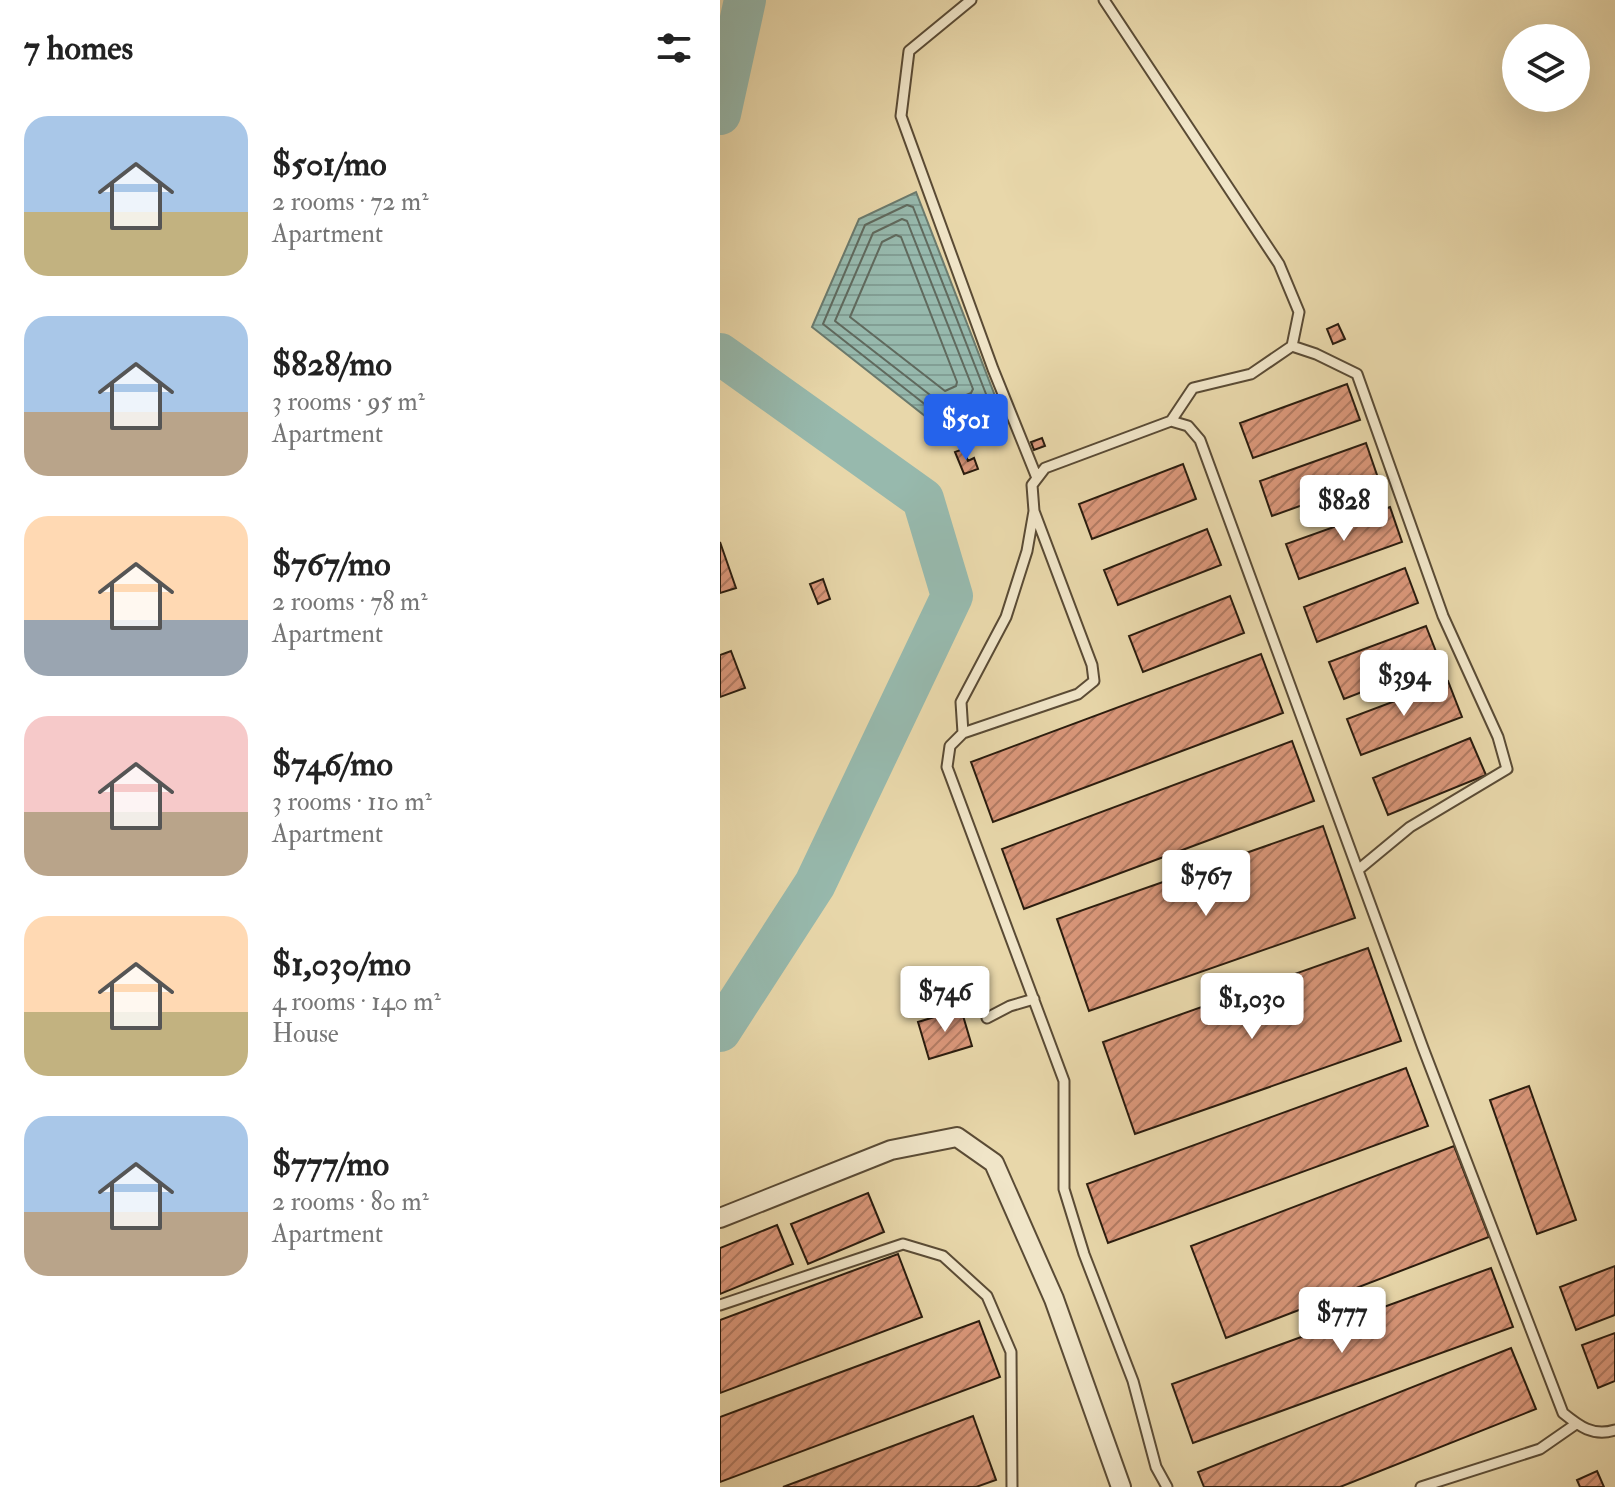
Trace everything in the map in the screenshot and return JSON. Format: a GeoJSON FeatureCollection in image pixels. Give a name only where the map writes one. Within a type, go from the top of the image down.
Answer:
{"type":"FeatureCollection","features":[{"type":"Feature","properties":{"kind":"street"},"geometry":{"type":"LineString","coordinates":[[720,1218],[891,1150],[957,1137],[994,1163],[1054,1299],[1121,1487]]}},
{"type":"Feature","properties":{"kind":"lane"},"geometry":{"type":"LineString","coordinates":[[971,0],[909,51],[901,116],[993,369],[1037,478]]}},
{"type":"Feature","properties":{"kind":"lane"},"geometry":{"type":"LineString","coordinates":[[963,733],[961,702],[1006,617],[1027,551],[1034,511],[1032,485],[1037,478],[1045,468],[1171,421],[1193,388],[1251,374],[1292,346],[1299,312],[1279,264],[1104,0]]}},
{"type":"Feature","properties":{"kind":"lane"},"geometry":{"type":"LineString","coordinates":[[1292,346],[1357,374],[1443,616],[1498,737],[1507,769],[1410,827],[1358,870]]}},
{"type":"Feature","properties":{"kind":"lane"},"geometry":{"type":"LineString","coordinates":[[1171,421],[1188,426],[1200,440],[1563,1413],[1583,1429],[1603,1433],[1615,1430]]}},
{"type":"Feature","properties":{"kind":"lane"},"geometry":{"type":"LineString","coordinates":[[1034,511],[1092,665],[1094,681],[1078,694],[963,733],[950,746],[947,767],[1064,1081],[1064,1189],[1084,1254],[1133,1381],[1156,1467],[1167,1487]]}},
{"type":"Feature","properties":{"kind":"lane"},"geometry":{"type":"LineString","coordinates":[[987,1018],[1010,1006],[1034,999]]}},
{"type":"Feature","properties":{"kind":"lane"},"geometry":{"type":"LineString","coordinates":[[720,1305],[903,1244],[943,1256],[987,1296],[1011,1352],[1012,1487]]}},
{"type":"Feature","properties":{"kind":"lane"},"geometry":{"type":"LineString","coordinates":[[1421,1487],[1540,1449],[1576,1424]]}},
{"type":"Feature","properties":{"kind":"water"},"geometry":{"type":"Polygon","coordinates":[[[916,192],[997,401],[939,427],[812,327],[859,219],[916,192]]]}},
{"type":"Feature","properties":{"kind":"building"},"geometry":{"type":"Polygon","coordinates":[[[1338,324],[1345,339],[1333,344],[1327,329],[1338,324]]]}},
{"type":"Feature","properties":{"kind":"building"},"geometry":{"type":"Polygon","coordinates":[[[1347,384],[1360,420],[1253,458],[1240,423],[1347,384]]]}},
{"type":"Feature","properties":{"kind":"building"},"geometry":{"type":"Polygon","coordinates":[[[1042,438],[1045,446],[1034,450],[1031,442],[1042,438]]]}},
{"type":"Feature","properties":{"kind":"building"},"geometry":{"type":"Polygon","coordinates":[[[1366,443],[1378,478],[1272,516],[1260,481],[1366,443]]]}},
{"type":"Feature","properties":{"kind":"building"},"geometry":{"type":"Polygon","coordinates":[[[963,449],[968,461],[974,458],[978,469],[964,474],[955,452],[963,449]]]}},
{"type":"Feature","properties":{"kind":"building"},"geometry":{"type":"Polygon","coordinates":[[[1183,464],[1196,499],[1092,539],[1079,504],[1183,464]]]}},
{"type":"Feature","properties":{"kind":"building"},"geometry":{"type":"Polygon","coordinates":[[[1390,507],[1402,542],[1299,579],[1286,544],[1390,507]]]}},
{"type":"Feature","properties":{"kind":"building"},"geometry":{"type":"Polygon","coordinates":[[[1207,529],[1221,565],[1118,605],[1104,570],[1207,529]]]}},
{"type":"Feature","properties":{"kind":"building"},"geometry":{"type":"Polygon","coordinates":[[[720,542],[736,588],[720,593],[720,542]]]}},
{"type":"Feature","properties":{"kind":"building"},"geometry":{"type":"Polygon","coordinates":[[[1405,568],[1418,603],[1317,642],[1304,607],[1405,568]]]}},
{"type":"Feature","properties":{"kind":"building"},"geometry":{"type":"Polygon","coordinates":[[[823,579],[830,599],[818,604],[810,584],[823,579]]]}},
{"type":"Feature","properties":{"kind":"building"},"geometry":{"type":"Polygon","coordinates":[[[1230,596],[1244,633],[1143,672],[1129,636],[1230,596]]]}},
{"type":"Feature","properties":{"kind":"building"},"geometry":{"type":"Polygon","coordinates":[[[1426,626],[1440,662],[1344,699],[1329,662],[1426,626]]]}},
{"type":"Feature","properties":{"kind":"building"},"geometry":{"type":"Polygon","coordinates":[[[731,651],[745,688],[720,697],[720,655],[731,651]]]}},
{"type":"Feature","properties":{"kind":"building"},"geometry":{"type":"Polygon","coordinates":[[[1261,654],[1283,713],[993,822],[971,762],[1261,654]]]}},
{"type":"Feature","properties":{"kind":"building"},"geometry":{"type":"Polygon","coordinates":[[[1448,681],[1462,717],[1361,755],[1347,719],[1448,681]]]}},
{"type":"Feature","properties":{"kind":"building"},"geometry":{"type":"Polygon","coordinates":[[[1470,738],[1486,775],[1388,815],[1373,778],[1470,738]]]}},
{"type":"Feature","properties":{"kind":"building"},"geometry":{"type":"Polygon","coordinates":[[[1292,741],[1314,801],[1024,909],[1002,849],[1292,741]]]}},
{"type":"Feature","properties":{"kind":"building"},"geometry":{"type":"Polygon","coordinates":[[[1323,826],[1355,918],[1089,1011],[1057,919],[1323,826]]]}},
{"type":"Feature","properties":{"kind":"building"},"geometry":{"type":"Polygon","coordinates":[[[1368,948],[1401,1041],[1135,1134],[1103,1042],[1368,948]]]}},
{"type":"Feature","properties":{"kind":"building"},"geometry":{"type":"Polygon","coordinates":[[[961,1009],[972,1046],[929,1059],[918,1022],[961,1009]]]}},
{"type":"Feature","properties":{"kind":"building"},"geometry":{"type":"Polygon","coordinates":[[[1406,1068],[1428,1126],[1108,1243],[1087,1184],[1406,1068]]]}},
{"type":"Feature","properties":{"kind":"building"},"geometry":{"type":"Polygon","coordinates":[[[1529,1086],[1576,1220],[1537,1234],[1490,1100],[1529,1086]]]}},
{"type":"Feature","properties":{"kind":"building"},"geometry":{"type":"Polygon","coordinates":[[[1454,1146],[1489,1237],[1226,1338],[1191,1246],[1454,1146]]]}},
{"type":"Feature","properties":{"kind":"building"},"geometry":{"type":"Polygon","coordinates":[[[868,1193],[884,1232],[808,1264],[791,1224],[868,1193]]]}},
{"type":"Feature","properties":{"kind":"building"},"geometry":{"type":"Polygon","coordinates":[[[777,1225],[793,1264],[720,1294],[720,1248],[777,1225]]]}},
{"type":"Feature","properties":{"kind":"building"},"geometry":{"type":"Polygon","coordinates":[[[898,1254],[922,1317],[720,1393],[720,1320],[898,1254]]]}},
{"type":"Feature","properties":{"kind":"building"},"geometry":{"type":"Polygon","coordinates":[[[1615,1266],[1615,1315],[1576,1330],[1560,1287],[1615,1266]]]}},
{"type":"Feature","properties":{"kind":"building"},"geometry":{"type":"Polygon","coordinates":[[[1491,1268],[1513,1327],[1193,1443],[1172,1384],[1491,1268]]]}},
{"type":"Feature","properties":{"kind":"building"},"geometry":{"type":"Polygon","coordinates":[[[979,1321],[1000,1377],[720,1482],[720,1417],[979,1321]]]}},
{"type":"Feature","properties":{"kind":"building"},"geometry":{"type":"Polygon","coordinates":[[[1615,1333],[1615,1381],[1598,1388],[1582,1345],[1615,1333]]]}},
{"type":"Feature","properties":{"kind":"building"},"geometry":{"type":"Polygon","coordinates":[[[1511,1348],[1536,1409],[1340,1487],[1204,1487],[1198,1472],[1511,1348]]]}},
{"type":"Feature","properties":{"kind":"building"},"geometry":{"type":"Polygon","coordinates":[[[973,1416],[996,1480],[976,1487],[783,1487],[973,1416]]]}},
{"type":"Feature","properties":{"kind":"building"},"geometry":{"type":"Polygon","coordinates":[[[1597,1471],[1604,1487],[1580,1487],[1577,1480],[1597,1471]]]}},
{"type":"Feature","properties":{"kind":"waterway"},"geometry":{"type":"LineString","coordinates":[[720,114],[745,0]]}},
{"type":"Feature","properties":{"kind":"waterway"},"geometry":{"type":"LineString","coordinates":[[720,354],[923,499],[952,596],[815,884],[720,1031]]}}]}
